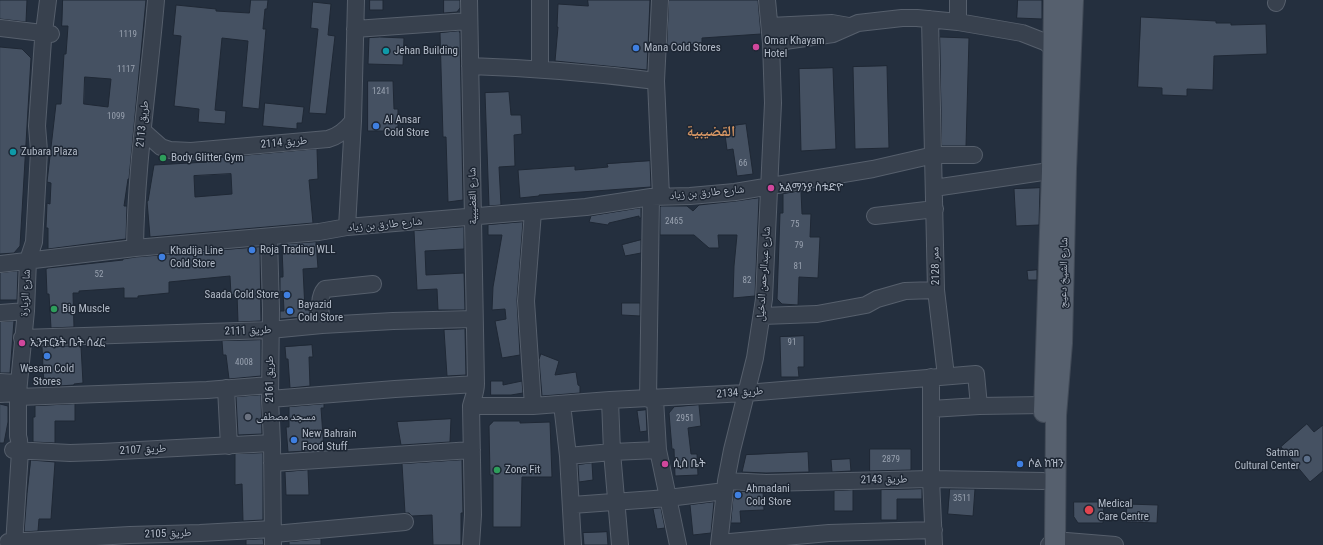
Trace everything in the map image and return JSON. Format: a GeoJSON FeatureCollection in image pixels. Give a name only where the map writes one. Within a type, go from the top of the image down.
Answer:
{"type":"FeatureCollection","features":[{"type":"Feature","properties":{"kind":"main road","name":"شارع الشيخ دعيج"},"geometry":{"type":"LineString","coordinates":[[1050,544],[1042,481],[1044,405],[1059,170],[1073,0]]}},
{"type":"Feature","properties":{"kind":"main road","name":"شارع الشيخ دعيج"},"geometry":{"type":"LineString","coordinates":[[1050,544],[1056,415],[1062,343],[1054,8]]}},
{"type":"Feature","properties":{"kind":"street","name":"شارع الزبارة"},"geometry":{"type":"LineString","coordinates":[[11,544],[17,446],[18,391],[22,338],[26,311],[28,260],[34,242],[39,150],[37,126],[47,37],[48,0]]}},
{"type":"Feature","properties":{"kind":"street","name":"شارع الزبارة"},"geometry":{"type":"LineString","coordinates":[[47,37],[55,0]]}},
{"type":"Feature","properties":{"kind":"street","name":"طريق 2113"},"geometry":{"type":"LineString","coordinates":[[135,248],[136,191],[156,0]]}},
{"type":"Feature","properties":{"kind":"street"},"geometry":{"type":"LineString","coordinates":[[347,227],[353,121],[356,0]]}},
{"type":"Feature","properties":{"kind":"street","name":"شارع القضيبية"},"geometry":{"type":"LineString","coordinates":[[469,0],[479,545]]}},
{"type":"Feature","properties":{"kind":"street"},"geometry":{"type":"LineString","coordinates":[[540,0],[540,69]]}},
{"type":"Feature","properties":{"kind":"street"},"geometry":{"type":"LineString","coordinates":[[660,0],[656,81],[656,197],[652,399],[658,450],[678,545]]}},
{"type":"Feature","properties":{"kind":"street","name":"شارع عبدالرحمن الدخيل"},"geometry":{"type":"LineString","coordinates":[[719,544],[732,450],[755,358],[764,299],[773,103],[771,43],[767,0]]}},
{"type":"Feature","properties":{"kind":"street"},"geometry":{"type":"LineString","coordinates":[[958,0],[958,22]]}},
{"type":"Feature","properties":{"kind":"street"},"geometry":{"type":"LineString","coordinates":[[1022,33],[1044,28],[1049,24],[1054,8]]}},
{"type":"Feature","properties":{"kind":"street"},"geometry":{"type":"LineString","coordinates":[[771,43],[833,34],[858,23],[902,18],[958,22],[1022,33],[1045,42],[1050,46],[1054,54]]}},
{"type":"Feature","properties":{"kind":"street","name":"ممر 2128"},"geometry":{"type":"LineString","coordinates":[[930,20],[938,377],[931,409],[934,538]]}},
{"type":"Feature","properties":{"kind":"street"},"geometry":{"type":"LineString","coordinates":[[355,29],[469,21]]}},
{"type":"Feature","properties":{"kind":"street"},"geometry":{"type":"LineString","coordinates":[[770,26],[832,23],[850,26]]}},
{"type":"Feature","properties":{"kind":"street"},"geometry":{"type":"LineString","coordinates":[[0,28],[47,37]]}},
{"type":"Feature","properties":{"kind":"street"},"geometry":{"type":"LineString","coordinates":[[0,34],[47,37]]}},
{"type":"Feature","properties":{"kind":"street"},"geometry":{"type":"LineString","coordinates":[[470,66],[597,73],[656,81]]}},
{"type":"Feature","properties":{"kind":"street","name":"طريق 2114"},"geometry":{"type":"LineString","coordinates":[[143,131],[157,143],[166,148],[201,150],[334,138],[345,131],[353,121]]}},
{"type":"Feature","properties":{"kind":"street","name":"شارع طارق بن زياد"},"geometry":{"type":"LineString","coordinates":[[0,264],[135,248],[269,238],[347,227],[586,207],[656,197],[735,192],[873,169],[934,155],[974,155]]}},
{"type":"Feature","properties":{"kind":"street"},"geometry":{"type":"LineString","coordinates":[[934,188],[1059,170]]}},
{"type":"Feature","properties":{"kind":"street"},"geometry":{"type":"LineString","coordinates":[[875,216],[935,209]]}},
{"type":"Feature","properties":{"kind":"street"},"geometry":{"type":"LineString","coordinates":[[533,212],[526,301],[533,406]]}},
{"type":"Feature","properties":{"kind":"street","name":"طريق 2161"},"geometry":{"type":"LineString","coordinates":[[269,238],[273,536]]}},
{"type":"Feature","properties":{"kind":"street"},"geometry":{"type":"LineString","coordinates":[[322,325],[320,306],[322,294],[325,289],[373,284]]}},
{"type":"Feature","properties":{"kind":"street"},"geometry":{"type":"LineString","coordinates":[[762,316],[817,314],[866,305],[906,291],[936,290]]}},
{"type":"Feature","properties":{"kind":"street"},"geometry":{"type":"LineString","coordinates":[[0,313],[26,311]]}},
{"type":"Feature","properties":{"kind":"street","name":"طريق 2111"},"geometry":{"type":"LineString","coordinates":[[22,338],[270,330],[392,320],[474,319]]}},
{"type":"Feature","properties":{"kind":"street","name":"طريق 2134"},"geometry":{"type":"LineString","coordinates":[[18,391],[207,390],[226,388],[270,392],[395,389],[476,397],[533,406],[610,400],[746,393],[976,374],[978,406]]}},
{"type":"Feature","properties":{"kind":"street"},"geometry":{"type":"LineString","coordinates":[[0,382],[18,391]]}},
{"type":"Feature","properties":{"kind":"street"},"geometry":{"type":"LineString","coordinates":[[226,388],[229,446]]}},
{"type":"Feature","properties":{"kind":"street"},"geometry":{"type":"LineString","coordinates":[[0,394],[18,391]]}},
{"type":"Feature","properties":{"kind":"street","name":"شارع القضيبية"},"geometry":{"type":"LineString","coordinates":[[471,545],[472,450],[476,397]]}},
{"type":"Feature","properties":{"kind":"street"},"geometry":{"type":"LineString","coordinates":[[610,400],[612,452],[620,545]]}},
{"type":"Feature","properties":{"kind":"street"},"geometry":{"type":"LineString","coordinates":[[562,404],[572,505],[573,545]]}},
{"type":"Feature","properties":{"kind":"street"},"geometry":{"type":"LineString","coordinates":[[931,409],[978,406],[1044,405]]}},
{"type":"Feature","properties":{"kind":"street","name":"طريق 2107"},"geometry":{"type":"LineString","coordinates":[[17,446],[70,453],[272,443]]}},
{"type":"Feature","properties":{"kind":"street"},"geometry":{"type":"LineString","coordinates":[[272,463],[472,450]]}},
{"type":"Feature","properties":{"kind":"street"},"geometry":{"type":"LineString","coordinates":[[568,456],[658,450]]}},
{"type":"Feature","properties":{"kind":"street","name":"طريق 2143"},"geometry":{"type":"LineString","coordinates":[[572,505],[668,498],[726,486],[766,483],[932,479],[1042,481]]}},
{"type":"Feature","properties":{"kind":"street","name":"طريق 2105"},"geometry":{"type":"LineString","coordinates":[[11,544],[130,535],[200,533],[273,536],[405,522]]}},
{"type":"Feature","properties":{"kind":"street"},"geometry":{"type":"LineString","coordinates":[[719,544],[829,533],[934,538]]}},
{"type":"Feature","properties":{"kind":"street"},"geometry":{"type":"LineString","coordinates":[[1050,544],[1115,545]]}},
{"type":"Feature","properties":{"kind":"building"},"geometry":{"type":"Polygon","coordinates":[[[0,0],[27,0],[26,22],[0,19],[0,0]]]}},
{"type":"Feature","properties":{"kind":"building"},"geometry":{"type":"Polygon","coordinates":[[[63,0],[146,0],[129,179],[124,206],[127,206],[126,239],[48,249],[48,228],[46,228],[47,203],[50,204],[51,183],[47,182],[56,104],[61,104],[64,54],[66,54],[68,26],[62,26],[63,0]],[[85,77],[84,104],[108,107],[111,79],[85,77]]]}},
{"type":"Feature","properties":{"kind":"building"},"geometry":{"type":"Polygon","coordinates":[[[251,0],[268,0],[267,9],[265,9],[263,29],[266,29],[259,109],[242,107],[248,41],[222,38],[215,110],[226,111],[225,124],[198,122],[199,109],[174,106],[181,36],[173,35],[176,5],[216,9],[216,11],[249,13],[251,0]]]}},
{"type":"Feature","properties":{"kind":"building"},"geometry":{"type":"Polygon","coordinates":[[[370,0],[383,0],[383,10],[370,10],[370,0]]]}},
{"type":"Feature","properties":{"kind":"building"},"geometry":{"type":"Polygon","coordinates":[[[444,0],[460,0],[460,8],[457,12],[444,13],[444,0]]]}},
{"type":"Feature","properties":{"kind":"building"},"geometry":{"type":"Polygon","coordinates":[[[588,0],[650,0],[647,70],[555,61],[558,27],[558,4],[588,6],[588,0]]]}},
{"type":"Feature","properties":{"kind":"building"},"geometry":{"type":"Polygon","coordinates":[[[669,0],[758,0],[761,34],[702,38],[702,44],[667,46],[669,0]]]}},
{"type":"Feature","properties":{"kind":"building"},"geometry":{"type":"Polygon","coordinates":[[[1018,0],[1042,0],[1042,19],[1017,18],[1018,0]]]}},
{"type":"Feature","properties":{"kind":"building"},"geometry":{"type":"Polygon","coordinates":[[[313,2],[331,4],[328,35],[335,36],[326,114],[309,113],[318,29],[311,28],[313,2]]]}},
{"type":"Feature","properties":{"kind":"building"},"geometry":{"type":"Polygon","coordinates":[[[1141,17],[1216,21],[1216,23],[1231,23],[1231,25],[1266,24],[1267,54],[1214,56],[1213,90],[1187,89],[1187,96],[1162,95],[1162,88],[1138,87],[1141,17]]]}},
{"type":"Feature","properties":{"kind":"building"},"geometry":{"type":"Polygon","coordinates":[[[459,31],[463,200],[448,202],[446,137],[443,137],[440,33],[459,31]]]}},
{"type":"Feature","properties":{"kind":"building"},"geometry":{"type":"Polygon","coordinates":[[[940,37],[969,38],[966,146],[942,146],[940,37]]]}},
{"type":"Feature","properties":{"kind":"building","name":"Jehan Building"},"geometry":{"type":"Polygon","coordinates":[[[369,38],[404,38],[403,65],[368,64],[369,38]]]}},
{"type":"Feature","properties":{"kind":"building","name":"Zubara Plaza"},"geometry":{"type":"Polygon","coordinates":[[[0,47],[22,49],[31,58],[20,246],[14,253],[0,254],[0,47]]]}},
{"type":"Feature","properties":{"kind":"building"},"geometry":{"type":"Polygon","coordinates":[[[887,66],[889,148],[855,149],[853,67],[887,66]]]}},
{"type":"Feature","properties":{"kind":"building"},"geometry":{"type":"Polygon","coordinates":[[[833,68],[836,149],[801,151],[799,69],[833,68]]]}},
{"type":"Feature","properties":{"kind":"building"},"geometry":{"type":"Polygon","coordinates":[[[368,81],[393,81],[394,109],[398,109],[398,131],[368,131],[368,81]]]}},
{"type":"Feature","properties":{"kind":"building"},"geometry":{"type":"Polygon","coordinates":[[[509,92],[511,115],[521,115],[522,134],[514,135],[515,166],[499,167],[501,205],[489,206],[485,93],[509,92]]]}},
{"type":"Feature","properties":{"kind":"building"},"geometry":{"type":"Polygon","coordinates":[[[265,103],[304,107],[302,123],[297,123],[297,129],[263,126],[265,103]]]}},
{"type":"Feature","properties":{"kind":"building"},"geometry":{"type":"Polygon","coordinates":[[[746,124],[753,174],[737,176],[733,149],[727,150],[724,127],[746,124]]]}},
{"type":"Feature","properties":{"kind":"building"},"geometry":{"type":"Polygon","coordinates":[[[317,149],[318,179],[309,180],[313,223],[150,237],[147,201],[154,165],[207,162],[207,159],[317,149]],[[231,174],[194,176],[195,197],[232,194],[231,174]]]}},
{"type":"Feature","properties":{"kind":"building"},"geometry":{"type":"Polygon","coordinates":[[[650,161],[651,187],[539,195],[520,198],[518,170],[575,166],[575,170],[608,167],[607,164],[650,161]]]}},
{"type":"Feature","properties":{"kind":"building"},"geometry":{"type":"Polygon","coordinates":[[[1040,188],[1039,225],[1016,226],[1014,189],[1040,188]]]}},
{"type":"Feature","properties":{"kind":"building"},"geometry":{"type":"Polygon","coordinates":[[[801,191],[802,214],[811,214],[810,237],[820,237],[818,278],[799,277],[798,305],[782,304],[777,299],[780,213],[783,213],[783,194],[801,191]]]}},
{"type":"Feature","properties":{"kind":"building"},"geometry":{"type":"Polygon","coordinates":[[[759,198],[755,296],[733,298],[737,235],[718,235],[719,248],[709,248],[694,235],[660,235],[661,206],[687,206],[693,211],[699,205],[759,198]]]}},
{"type":"Feature","properties":{"kind":"building"},"geometry":{"type":"Polygon","coordinates":[[[641,208],[641,218],[639,218],[639,216],[609,223],[608,225],[589,222],[591,216],[641,208]]]}},
{"type":"Feature","properties":{"kind":"building"},"geometry":{"type":"Polygon","coordinates":[[[523,222],[517,300],[520,355],[502,358],[495,321],[506,319],[505,309],[492,310],[493,287],[502,235],[488,235],[488,225],[523,222]]]}},
{"type":"Feature","properties":{"kind":"building"},"geometry":{"type":"Polygon","coordinates":[[[464,227],[464,249],[425,251],[426,275],[464,273],[465,310],[438,310],[437,289],[417,290],[414,231],[464,227]]]}},
{"type":"Feature","properties":{"kind":"building"},"geometry":{"type":"Polygon","coordinates":[[[641,240],[641,253],[625,256],[622,245],[641,240]]]}},
{"type":"Feature","properties":{"kind":"building"},"geometry":{"type":"Polygon","coordinates":[[[316,242],[318,268],[303,269],[305,310],[311,310],[311,316],[280,319],[280,311],[284,311],[283,291],[280,292],[280,277],[283,277],[282,249],[286,244],[316,242]]]}},
{"type":"Feature","properties":{"kind":"building"},"geometry":{"type":"Polygon","coordinates":[[[260,247],[261,321],[238,322],[237,294],[231,295],[230,276],[169,282],[169,293],[138,296],[138,298],[124,298],[124,288],[79,291],[79,293],[73,293],[74,327],[51,328],[49,294],[47,294],[46,269],[48,268],[123,260],[136,257],[260,247]]]}},
{"type":"Feature","properties":{"kind":"building"},"geometry":{"type":"Polygon","coordinates":[[[1037,270],[1037,280],[1028,280],[1027,271],[1037,270]]]}},
{"type":"Feature","properties":{"kind":"building"},"geometry":{"type":"Polygon","coordinates":[[[18,271],[17,300],[0,300],[0,273],[18,271]]]}},
{"type":"Feature","properties":{"kind":"building"},"geometry":{"type":"Polygon","coordinates":[[[622,303],[640,303],[640,316],[622,315],[622,303]]]}},
{"type":"Feature","properties":{"kind":"building"},"geometry":{"type":"Polygon","coordinates":[[[14,321],[10,373],[0,373],[0,322],[14,321]]]}},
{"type":"Feature","properties":{"kind":"building"},"geometry":{"type":"Polygon","coordinates":[[[465,329],[466,375],[447,376],[444,330],[465,329]]]}},
{"type":"Feature","properties":{"kind":"building"},"geometry":{"type":"Polygon","coordinates":[[[804,336],[804,367],[798,367],[799,377],[781,377],[780,337],[804,336]]]}},
{"type":"Feature","properties":{"kind":"building"},"geometry":{"type":"Polygon","coordinates":[[[261,340],[261,376],[229,379],[226,355],[223,355],[222,341],[261,340]]]}},
{"type":"Feature","properties":{"kind":"building"},"geometry":{"type":"Polygon","coordinates":[[[312,345],[313,357],[309,357],[310,386],[290,388],[288,359],[286,359],[285,347],[312,345]]]}},
{"type":"Feature","properties":{"kind":"building"},"geometry":{"type":"Polygon","coordinates":[[[81,346],[83,383],[44,387],[42,347],[81,346]]]}},
{"type":"Feature","properties":{"kind":"building"},"geometry":{"type":"Polygon","coordinates":[[[541,354],[559,361],[555,375],[576,372],[578,385],[580,386],[580,393],[542,396],[539,360],[541,354]]]}},
{"type":"Feature","properties":{"kind":"building"},"geometry":{"type":"Polygon","coordinates":[[[491,381],[503,381],[503,385],[522,381],[523,393],[511,395],[491,395],[491,381]]]}},
{"type":"Feature","properties":{"kind":"building","name":"مسجد مصطفى"},"geometry":{"type":"Polygon","coordinates":[[[261,395],[262,434],[238,435],[236,397],[261,395]]]}},
{"type":"Feature","properties":{"kind":"building"},"geometry":{"type":"Polygon","coordinates":[[[0,404],[8,406],[8,422],[4,443],[0,443],[0,404]]]}},
{"type":"Feature","properties":{"kind":"building"},"geometry":{"type":"Polygon","coordinates":[[[75,404],[75,421],[55,421],[55,443],[33,442],[33,417],[35,417],[35,406],[75,404]]]}},
{"type":"Feature","properties":{"kind":"building"},"geometry":{"type":"Polygon","coordinates":[[[324,404],[324,408],[321,408],[324,450],[288,452],[286,427],[289,427],[289,407],[324,404]]]}},
{"type":"Feature","properties":{"kind":"building"},"geometry":{"type":"Polygon","coordinates":[[[699,405],[701,426],[688,428],[691,454],[697,454],[698,475],[675,476],[674,449],[672,449],[669,413],[674,407],[699,405]]]}},
{"type":"Feature","properties":{"kind":"building"},"geometry":{"type":"Polygon","coordinates":[[[646,410],[647,431],[640,432],[637,411],[646,410]]]}},
{"type":"Feature","properties":{"kind":"building"},"geometry":{"type":"Polygon","coordinates":[[[451,419],[450,442],[401,445],[397,422],[451,419]]]}},
{"type":"Feature","properties":{"kind":"building"},"geometry":{"type":"Polygon","coordinates":[[[494,421],[520,421],[520,423],[550,422],[552,477],[522,477],[521,527],[493,527],[493,475],[490,475],[489,426],[494,421]]]}},
{"type":"Feature","properties":{"kind":"building","name":"Satman Cultural Center"},"geometry":{"type":"Polygon","coordinates":[[[1307,424],[1314,432],[1323,425],[1323,471],[1310,482],[1281,447],[1307,424]]]}},
{"type":"Feature","properties":{"kind":"building"},"geometry":{"type":"Polygon","coordinates":[[[870,449],[911,449],[911,470],[870,471],[870,449]]]}},
{"type":"Feature","properties":{"kind":"building"},"geometry":{"type":"Polygon","coordinates":[[[808,452],[809,472],[742,472],[746,455],[808,452]]]}},
{"type":"Feature","properties":{"kind":"building"},"geometry":{"type":"Polygon","coordinates":[[[263,453],[263,520],[243,521],[242,484],[235,485],[235,454],[263,453]]]}},
{"type":"Feature","properties":{"kind":"building"},"geometry":{"type":"Polygon","coordinates":[[[850,459],[851,471],[832,472],[831,460],[850,459]]]}},
{"type":"Feature","properties":{"kind":"building"},"geometry":{"type":"Polygon","coordinates":[[[31,460],[55,462],[51,519],[39,519],[38,531],[24,532],[27,494],[31,460]]]}},
{"type":"Feature","properties":{"kind":"building"},"geometry":{"type":"Polygon","coordinates":[[[462,460],[463,513],[461,513],[461,545],[433,545],[432,515],[412,516],[409,513],[405,513],[402,464],[462,460]]]}},
{"type":"Feature","properties":{"kind":"building"},"geometry":{"type":"Polygon","coordinates":[[[592,463],[593,480],[579,482],[578,465],[592,463]]]}},
{"type":"Feature","properties":{"kind":"building"},"geometry":{"type":"Polygon","coordinates":[[[308,470],[309,495],[286,495],[285,472],[308,470]]]}},
{"type":"Feature","properties":{"kind":"building"},"geometry":{"type":"Polygon","coordinates":[[[922,489],[922,499],[897,499],[897,520],[881,520],[881,490],[922,489]]]}},
{"type":"Feature","properties":{"kind":"building"},"geometry":{"type":"Polygon","coordinates":[[[950,489],[975,489],[973,516],[948,514],[950,489]]]}},
{"type":"Feature","properties":{"kind":"building"},"geometry":{"type":"Polygon","coordinates":[[[853,490],[853,511],[834,511],[834,491],[853,490]]]}},
{"type":"Feature","properties":{"kind":"building"},"geometry":{"type":"Polygon","coordinates":[[[734,491],[763,492],[764,510],[740,511],[741,523],[731,523],[734,491]]]}},
{"type":"Feature","properties":{"kind":"building"},"geometry":{"type":"Polygon","coordinates":[[[714,502],[711,533],[693,535],[690,505],[714,502]]]}},
{"type":"Feature","properties":{"kind":"building","name":"Medical Care Centre"},"geometry":{"type":"Polygon","coordinates":[[[1074,502],[1104,502],[1103,523],[1078,523],[1074,517],[1074,502]]]}},
{"type":"Feature","properties":{"kind":"building"},"geometry":{"type":"Polygon","coordinates":[[[1127,504],[1158,505],[1157,523],[1127,522],[1127,504]]]}},
{"type":"Feature","properties":{"kind":"building"},"geometry":{"type":"Polygon","coordinates":[[[661,508],[665,528],[657,529],[653,509],[661,508]]]}},
{"type":"Feature","properties":{"kind":"building"},"geometry":{"type":"Polygon","coordinates":[[[607,532],[608,545],[584,545],[583,533],[607,532]]]}},
{"type":"Feature","properties":{"kind":"building"},"geometry":{"type":"Polygon","coordinates":[[[263,539],[264,545],[246,545],[246,540],[263,539]]]}},
{"type":"Feature","properties":{"kind":"building"},"geometry":{"type":"Polygon","coordinates":[[[321,539],[321,545],[289,545],[289,542],[321,539]]]}},
{"type":"Feature","properties":{"kind":"place","name":"Omar Khayam Hotel"},"geometry":{"type":"Point","coordinates":[756,47]}},
{"type":"Feature","properties":{"kind":"place","name":"Mana Cold Stores"},"geometry":{"type":"Point","coordinates":[636,48]}},
{"type":"Feature","properties":{"kind":"place","name":"Jehan Building"},"geometry":{"type":"Point","coordinates":[386,51]}},
{"type":"Feature","properties":{"kind":"place","name":"Al Ansar Cold Store"},"geometry":{"type":"Point","coordinates":[376,126]}},
{"type":"Feature","properties":{"kind":"place","name":"Zubara Plaza"},"geometry":{"type":"Point","coordinates":[13,152]}},
{"type":"Feature","properties":{"kind":"place","name":"Body Glitter Gym"},"geometry":{"type":"Point","coordinates":[163,158]}},
{"type":"Feature","properties":{"kind":"place","name":"አልማንያ ስቱድዮ"},"geometry":{"type":"Point","coordinates":[771,188]}},
{"type":"Feature","properties":{"kind":"place","name":"Roja Trading WLL"},"geometry":{"type":"Point","coordinates":[252,250]}},
{"type":"Feature","properties":{"kind":"place","name":"Khadija Line Cold Store"},"geometry":{"type":"Point","coordinates":[162,257]}},
{"type":"Feature","properties":{"kind":"place","name":"Saada Cold Store"},"geometry":{"type":"Point","coordinates":[287,295]}},
{"type":"Feature","properties":{"kind":"place","name":"Big Muscle"},"geometry":{"type":"Point","coordinates":[54,309]}},
{"type":"Feature","properties":{"kind":"place","name":"Bayazid Cold Store"},"geometry":{"type":"Point","coordinates":[290,311]}},
{"type":"Feature","properties":{"kind":"place","name":"ኢንተርኔት ቤት ሰፈር"},"geometry":{"type":"Point","coordinates":[22,343]}},
{"type":"Feature","properties":{"kind":"place","name":"Wesam Cold Stores"},"geometry":{"type":"Point","coordinates":[47,356]}},
{"type":"Feature","properties":{"kind":"place","name":"مسجد مصطفى"},"geometry":{"type":"Point","coordinates":[248,417]}},
{"type":"Feature","properties":{"kind":"place","name":"New Bahrain Food Stuff"},"geometry":{"type":"Point","coordinates":[294,440]}},
{"type":"Feature","properties":{"kind":"place","name":"Satman Cultural Center"},"geometry":{"type":"Point","coordinates":[1307,459]}},
{"type":"Feature","properties":{"kind":"place","name":"ሲስ ቤት"},"geometry":{"type":"Point","coordinates":[665,464]}},
{"type":"Feature","properties":{"kind":"place","name":"ሶል ከዝን"},"geometry":{"type":"Point","coordinates":[1020,464]}},
{"type":"Feature","properties":{"kind":"place","name":"Zone Fit"},"geometry":{"type":"Point","coordinates":[497,470]}},
{"type":"Feature","properties":{"kind":"place","name":"Ahmadani Cold Store"},"geometry":{"type":"Point","coordinates":[738,495]}},
{"type":"Feature","properties":{"kind":"place","name":"Medical Care Centre"},"geometry":{"type":"Point","coordinates":[1089,510]}},
{"type":"Feature","properties":{"kind":"district","name":"القضيبية"},"geometry":{"type":"Point","coordinates":[711,132]}}]}
